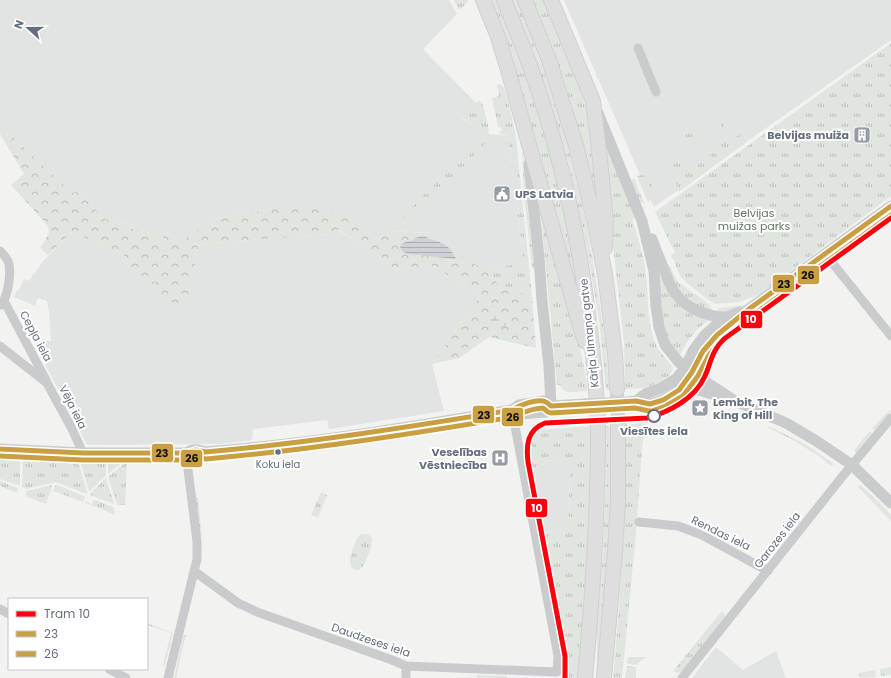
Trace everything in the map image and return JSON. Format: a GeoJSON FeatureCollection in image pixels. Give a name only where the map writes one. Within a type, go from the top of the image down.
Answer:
{"type":"FeatureCollection","features":[{"type":"Feature","properties":{"kind":"highway"},"geometry":{"type":"LineString","coordinates":[[483,0],[498,37],[582,333],[593,359]]}},
{"type":"Feature","properties":{"kind":"highway","name":"Kārļa Ulmaņa gatve"},"geometry":{"type":"LineString","coordinates":[[504,0],[530,67],[546,114],[561,169],[572,211],[588,309],[598,440],[597,513],[585,678]]}},
{"type":"Feature","properties":{"kind":"highway","name":"Kārļa Ulmaņa gatve"},"geometry":{"type":"LineString","coordinates":[[525,0],[549,60],[577,148],[595,224],[605,274],[615,354],[617,389]]}},
{"type":"Feature","properties":{"kind":"highway"},"geometry":{"type":"LineString","coordinates":[[551,0],[592,101],[598,140],[606,222],[605,274]]}},
{"type":"Feature","properties":{"kind":"highway"},"geometry":{"type":"LineString","coordinates":[[604,678],[618,501],[618,425]]}},
{"type":"Feature","properties":{"kind":"street"},"geometry":{"type":"LineString","coordinates":[[638,48],[656,92]]}},
{"type":"Feature","properties":{"kind":"street"},"geometry":{"type":"LineString","coordinates":[[592,101],[642,221],[648,231],[674,292],[684,302],[693,308],[714,316],[727,317]]}},
{"type":"Feature","properties":{"kind":"street"},"geometry":{"type":"LineString","coordinates":[[522,120],[531,172],[540,257],[542,301],[552,406]]}},
{"type":"Feature","properties":{"kind":"street"},"geometry":{"type":"LineString","coordinates":[[632,402],[647,393],[659,389],[688,370],[709,343],[748,309],[891,206]]}},
{"type":"Feature","properties":{"kind":"street"},"geometry":{"type":"LineString","coordinates":[[642,221],[654,271],[659,327],[666,345],[678,361],[688,370],[735,401]]}},
{"type":"Feature","properties":{"kind":"street","name":"Cepļa iela"},"geometry":{"type":"LineString","coordinates":[[0,251],[8,263],[9,268],[9,282],[2,303],[47,383]]}},
{"type":"Feature","properties":{"kind":"street"},"geometry":{"type":"LineString","coordinates":[[826,254],[891,336]]}},
{"type":"Feature","properties":{"kind":"street"},"geometry":{"type":"LineString","coordinates":[[0,449],[83,454],[186,453],[190,450],[201,450],[205,452],[298,443],[413,426],[512,410],[519,405],[544,401],[552,406],[632,402],[650,404],[663,400],[682,386],[693,351],[704,336],[727,317],[748,309]]}},
{"type":"Feature","properties":{"kind":"street","name":"Vēja iela"},"geometry":{"type":"LineString","coordinates":[[0,346],[47,383],[72,429],[83,454]]}},
{"type":"Feature","properties":{"kind":"street"},"geometry":{"type":"LineString","coordinates":[[682,386],[735,401],[786,423],[852,465],[891,503]]}},
{"type":"Feature","properties":{"kind":"street","name":"Daudzeses iela"},"geometry":{"type":"LineString","coordinates":[[194,571],[238,603],[257,612],[406,666],[557,672],[558,656],[512,410]]}},
{"type":"Feature","properties":{"kind":"street","name":"Garozes iela"},"geometry":{"type":"LineString","coordinates":[[682,678],[891,418]]}},
{"type":"Feature","properties":{"kind":"street"},"geometry":{"type":"LineString","coordinates":[[168,678],[197,559],[197,542],[186,453]]}},
{"type":"Feature","properties":{"kind":"street","name":"Rendas iela"},"geometry":{"type":"LineString","coordinates":[[639,522],[678,526],[702,535],[768,571]]}},
{"type":"Feature","properties":{"kind":"street"},"geometry":{"type":"LineString","coordinates":[[406,666],[406,678]]}},
{"type":"Feature","properties":{"kind":"street"},"geometry":{"type":"LineString","coordinates":[[112,670],[126,678]]}},
{"type":"Feature","properties":{"kind":"shaded area"},"geometry":{"type":"Polygon","coordinates":[[[0,0],[449,0],[457,14],[423,49],[476,103],[462,118],[483,133],[508,136],[524,263],[488,269],[468,263],[433,233],[390,231],[379,241],[352,217],[273,209],[215,218],[183,240],[167,233],[163,241],[155,239],[155,234],[132,229],[133,225],[105,219],[78,192],[72,194],[13,137],[0,132],[0,0]]]}},
{"type":"Feature","properties":{"kind":"shaded area"},"geometry":{"type":"Polygon","coordinates":[[[564,0],[891,0],[891,40],[654,207],[564,0]]]}},
{"type":"Feature","properties":{"kind":"shaded area"},"geometry":{"type":"Polygon","coordinates":[[[335,229],[372,249],[397,271],[400,268],[434,266],[480,296],[432,364],[444,411],[329,429],[327,420],[253,429],[252,440],[218,444],[87,445],[33,341],[51,341],[47,301],[38,298],[35,306],[14,297],[24,279],[30,281],[33,274],[43,261],[72,232],[124,255],[130,269],[154,284],[154,282],[162,286],[182,302],[183,298],[189,298],[199,244],[330,234],[335,229]]]}},
{"type":"Feature","properties":{"kind":"shaded area"},"geometry":{"type":"Polygon","coordinates":[[[422,236],[442,243],[450,249],[456,259],[403,252],[400,247],[402,244],[422,236]]]}},
{"type":"Feature","properties":{"kind":"shaded area"},"geometry":{"type":"Polygon","coordinates":[[[566,456],[570,464],[568,528],[544,533],[532,469],[566,456]]]}},
{"type":"Feature","properties":{"kind":"shaded area"},"geometry":{"type":"Polygon","coordinates":[[[716,647],[743,670],[776,651],[786,678],[692,678],[716,647]]]}},
{"type":"Feature","properties":{"kind":"shaded area"},"geometry":{"type":"Polygon","coordinates":[[[477,675],[507,676],[507,678],[477,678],[477,675]]]}},
{"type":"Feature","properties":{"kind":"green space"},"geometry":{"type":"Polygon","coordinates":[[[454,0],[469,0],[461,9],[458,9],[454,0]]]}},
{"type":"Feature","properties":{"kind":"green space"},"geometry":{"type":"Polygon","coordinates":[[[488,0],[496,0],[509,31],[532,95],[552,160],[567,226],[580,305],[488,0]]]}},
{"type":"Feature","properties":{"kind":"green space"},"geometry":{"type":"Polygon","coordinates":[[[512,0],[517,0],[542,66],[568,147],[588,230],[605,338],[609,390],[606,390],[599,320],[587,251],[569,165],[534,53],[512,0]]]}},
{"type":"Feature","properties":{"kind":"green space"},"geometry":{"type":"Polygon","coordinates":[[[533,0],[544,0],[579,85],[588,114],[601,220],[573,108],[555,54],[533,0]]]}},
{"type":"Feature","properties":{"kind":"green space","name":"Belvijas muižas parks"},"geometry":{"type":"Polygon","coordinates":[[[891,43],[891,196],[763,292],[739,302],[715,304],[707,299],[680,276],[671,255],[675,253],[655,212],[891,43]]]}},
{"type":"Feature","properties":{"kind":"green space"},"geometry":{"type":"Polygon","coordinates":[[[604,70],[608,73],[607,77],[597,79],[597,73],[604,70]]]}},
{"type":"Feature","properties":{"kind":"green space"},"geometry":{"type":"Polygon","coordinates":[[[501,84],[504,88],[510,109],[516,137],[532,297],[499,288],[488,269],[524,263],[508,136],[500,134],[499,131],[502,131],[501,127],[498,127],[492,98],[499,96],[497,85],[501,84]]]}},
{"type":"Feature","properties":{"kind":"green space"},"geometry":{"type":"Polygon","coordinates":[[[478,101],[482,103],[488,122],[489,133],[487,142],[400,231],[389,231],[483,134],[462,117],[478,101]]]}},
{"type":"Feature","properties":{"kind":"green space"},"geometry":{"type":"Polygon","coordinates":[[[722,121],[723,127],[721,129],[686,142],[682,140],[681,136],[683,134],[685,135],[722,121]]]}},
{"type":"Feature","properties":{"kind":"green space"},"geometry":{"type":"Polygon","coordinates":[[[0,132],[13,137],[72,193],[78,192],[105,219],[133,225],[132,229],[156,234],[155,239],[163,241],[164,234],[167,233],[183,240],[215,218],[273,209],[312,209],[352,216],[379,241],[389,231],[433,233],[468,262],[488,269],[500,288],[532,297],[536,348],[489,337],[459,358],[432,364],[480,296],[434,266],[400,268],[397,271],[372,249],[336,229],[330,234],[199,244],[189,299],[183,298],[183,303],[180,307],[160,296],[162,286],[157,285],[157,283],[154,282],[154,284],[147,283],[130,269],[124,255],[72,232],[48,255],[40,248],[49,233],[48,226],[11,185],[24,174],[0,132]]]}},
{"type":"Feature","properties":{"kind":"green space"},"geometry":{"type":"Polygon","coordinates":[[[745,133],[744,144],[679,192],[667,160],[677,155],[684,171],[712,158],[707,149],[745,133]]]}},
{"type":"Feature","properties":{"kind":"green space"},"geometry":{"type":"Polygon","coordinates":[[[601,140],[603,140],[635,217],[632,219],[645,268],[652,332],[659,350],[673,367],[671,373],[667,377],[654,385],[645,387],[625,389],[624,342],[601,140]]]}},
{"type":"Feature","properties":{"kind":"green space"},"geometry":{"type":"Polygon","coordinates":[[[522,150],[529,192],[535,271],[532,267],[524,195],[522,150]]]}},
{"type":"Feature","properties":{"kind":"green space"},"geometry":{"type":"Polygon","coordinates":[[[641,175],[649,179],[655,195],[648,202],[637,176],[641,175]]]}},
{"type":"Feature","properties":{"kind":"green space"},"geometry":{"type":"Polygon","coordinates":[[[634,178],[644,203],[639,202],[631,182],[634,178]]]}},
{"type":"Feature","properties":{"kind":"green space"},"geometry":{"type":"Polygon","coordinates":[[[540,206],[579,344],[588,391],[568,392],[565,391],[560,385],[557,385],[540,206]]]}},
{"type":"Feature","properties":{"kind":"green space"},"geometry":{"type":"Polygon","coordinates":[[[670,265],[677,280],[706,302],[713,311],[704,310],[679,293],[669,271],[670,265]]]}},
{"type":"Feature","properties":{"kind":"green space"},"geometry":{"type":"Polygon","coordinates":[[[661,274],[667,288],[711,319],[692,335],[679,356],[670,344],[664,329],[657,275],[661,274]]]}},
{"type":"Feature","properties":{"kind":"green space"},"geometry":{"type":"Polygon","coordinates":[[[745,305],[734,310],[716,312],[719,308],[745,305]]]}},
{"type":"Feature","properties":{"kind":"green space"},"geometry":{"type":"Polygon","coordinates":[[[493,306],[502,316],[510,321],[506,326],[502,328],[489,323],[487,316],[493,306]]]}},
{"type":"Feature","properties":{"kind":"green space"},"geometry":{"type":"Polygon","coordinates":[[[891,409],[891,412],[875,430],[872,428],[891,409]]]}},
{"type":"Feature","properties":{"kind":"green space"},"geometry":{"type":"Polygon","coordinates":[[[643,423],[645,425],[622,678],[613,678],[622,552],[625,488],[625,425],[643,423]]]}},
{"type":"Feature","properties":{"kind":"green space"},"geometry":{"type":"Polygon","coordinates":[[[591,426],[590,512],[585,603],[578,678],[568,678],[567,654],[544,533],[568,528],[570,464],[566,457],[556,459],[532,469],[530,460],[530,443],[539,430],[591,426]]]}},
{"type":"Feature","properties":{"kind":"green space"},"geometry":{"type":"Polygon","coordinates":[[[605,426],[611,426],[610,519],[607,576],[599,663],[597,663],[597,625],[603,553],[605,502],[605,426]]]}},
{"type":"Feature","properties":{"kind":"green space"},"geometry":{"type":"Polygon","coordinates":[[[768,426],[805,444],[834,464],[831,466],[819,456],[793,440],[767,427],[768,426]]]}},
{"type":"Feature","properties":{"kind":"green space"},"geometry":{"type":"Polygon","coordinates":[[[870,431],[872,433],[856,453],[854,450],[870,431]]]}},
{"type":"Feature","properties":{"kind":"green space"},"geometry":{"type":"Polygon","coordinates":[[[0,457],[20,458],[20,486],[0,479],[0,457]]]}},
{"type":"Feature","properties":{"kind":"green space"},"geometry":{"type":"Polygon","coordinates":[[[23,458],[78,461],[87,494],[56,482],[26,489],[22,487],[23,458]]]}},
{"type":"Feature","properties":{"kind":"green space"},"geometry":{"type":"Polygon","coordinates":[[[80,461],[106,461],[106,475],[90,491],[89,491],[80,461]]]}},
{"type":"Feature","properties":{"kind":"green space"},"geometry":{"type":"Polygon","coordinates":[[[108,461],[124,461],[108,474],[108,461]]]}},
{"type":"Feature","properties":{"kind":"green space"},"geometry":{"type":"Polygon","coordinates":[[[126,462],[125,505],[117,505],[108,477],[126,462]]]}},
{"type":"Feature","properties":{"kind":"green space"},"geometry":{"type":"Polygon","coordinates":[[[106,478],[114,504],[90,495],[106,478]]]}},
{"type":"Feature","properties":{"kind":"green space"},"geometry":{"type":"Polygon","coordinates":[[[0,481],[18,488],[17,493],[0,486],[0,481]]]}},
{"type":"Feature","properties":{"kind":"green space"},"geometry":{"type":"Polygon","coordinates":[[[51,485],[52,487],[46,504],[25,496],[27,491],[51,485]]]}},
{"type":"Feature","properties":{"kind":"green space"},"geometry":{"type":"Polygon","coordinates":[[[57,485],[85,496],[83,502],[53,491],[57,485]]]}},
{"type":"Feature","properties":{"kind":"green space"},"geometry":{"type":"Polygon","coordinates":[[[860,485],[891,515],[891,521],[858,487],[860,485]]]}},
{"type":"Feature","properties":{"kind":"green space"},"geometry":{"type":"Polygon","coordinates":[[[321,492],[327,495],[318,518],[311,515],[321,492]]]}},
{"type":"Feature","properties":{"kind":"green space"},"geometry":{"type":"Polygon","coordinates":[[[195,497],[198,497],[202,538],[199,534],[195,497]]]}},
{"type":"Feature","properties":{"kind":"green space"},"geometry":{"type":"Polygon","coordinates":[[[93,500],[114,508],[114,514],[85,503],[85,501],[92,504],[93,500]]]}},
{"type":"Feature","properties":{"kind":"green space"},"geometry":{"type":"Polygon","coordinates":[[[361,534],[368,534],[372,538],[372,543],[364,564],[359,570],[357,570],[351,567],[350,559],[357,538],[361,534]]]}},
{"type":"Feature","properties":{"kind":"green space"},"geometry":{"type":"Polygon","coordinates":[[[722,611],[725,617],[683,671],[678,673],[673,671],[722,611]]]}},
{"type":"Feature","properties":{"kind":"green space"},"geometry":{"type":"Polygon","coordinates":[[[148,623],[173,633],[165,665],[163,665],[171,633],[148,625],[148,623]]]}},
{"type":"Feature","properties":{"kind":"green space"},"geometry":{"type":"Polygon","coordinates":[[[186,634],[176,678],[174,678],[183,637],[186,634]]]}},
{"type":"Feature","properties":{"kind":"green space"},"geometry":{"type":"Polygon","coordinates":[[[628,657],[646,657],[636,665],[627,663],[628,657]]]}},
{"type":"Feature","properties":{"kind":"green space"},"geometry":{"type":"Polygon","coordinates":[[[627,666],[636,667],[636,678],[625,678],[627,666]]]}},
{"type":"Feature","properties":{"kind":"green space"},"geometry":{"type":"Polygon","coordinates":[[[891,667],[891,675],[881,676],[880,669],[891,667]]]}},
{"type":"Feature","properties":{"kind":"green space"},"geometry":{"type":"Polygon","coordinates":[[[875,670],[876,677],[860,678],[859,673],[875,670]]]}},
{"type":"Feature","properties":{"kind":"tunnel"},"geometry":{"type":"LineString","coordinates":[[617,390],[618,425]]}},
{"type":"Feature","properties":{"kind":"tram line","name":"10"},"geometry":{"type":"LineString","coordinates":[[565,678],[565,656],[528,462],[527,450],[531,434],[539,426],[545,423],[647,418],[680,404],[700,386],[716,348],[724,339],[891,218]]}},
{"type":"Feature","properties":{"kind":"transit line","name":"23"},"geometry":{"type":"LineString","coordinates":[[0,449],[83,453],[186,453],[196,450],[205,452],[282,444],[397,428],[512,410],[533,401],[546,402],[551,406],[636,401],[650,404],[663,400],[679,390],[692,372],[703,351],[717,335],[749,309],[891,206]]}},
{"type":"Feature","properties":{"kind":"transit line","name":"26"},"geometry":{"type":"LineString","coordinates":[[0,456],[83,460],[186,460],[196,457],[206,459],[283,451],[398,435],[513,417],[539,408],[543,408],[551,413],[635,408],[652,411],[666,406],[683,396],[698,376],[709,355],[722,340],[753,315],[891,215]]}},
{"type":"Feature","properties":{"kind":"place","name":"Belvijas muiža"},"geometry":{"type":"Point","coordinates":[862,135]}},
{"type":"Feature","properties":{"kind":"place","name":"UPS Latvia"},"geometry":{"type":"Point","coordinates":[502,194]}},
{"type":"Feature","properties":{"kind":"place","name":"Lembit, The King of Hill"},"geometry":{"type":"Point","coordinates":[700,408]}},
{"type":"Feature","properties":{"kind":"place","name":"Viesītes iela"},"geometry":{"type":"Point","coordinates":[654,416]}},
{"type":"Feature","properties":{"kind":"place","name":"Koku iela"},"geometry":{"type":"Point","coordinates":[278,452]}},
{"type":"Feature","properties":{"kind":"place","name":"Veselības Vēstniecība"},"geometry":{"type":"Point","coordinates":[500,458]}}]}
